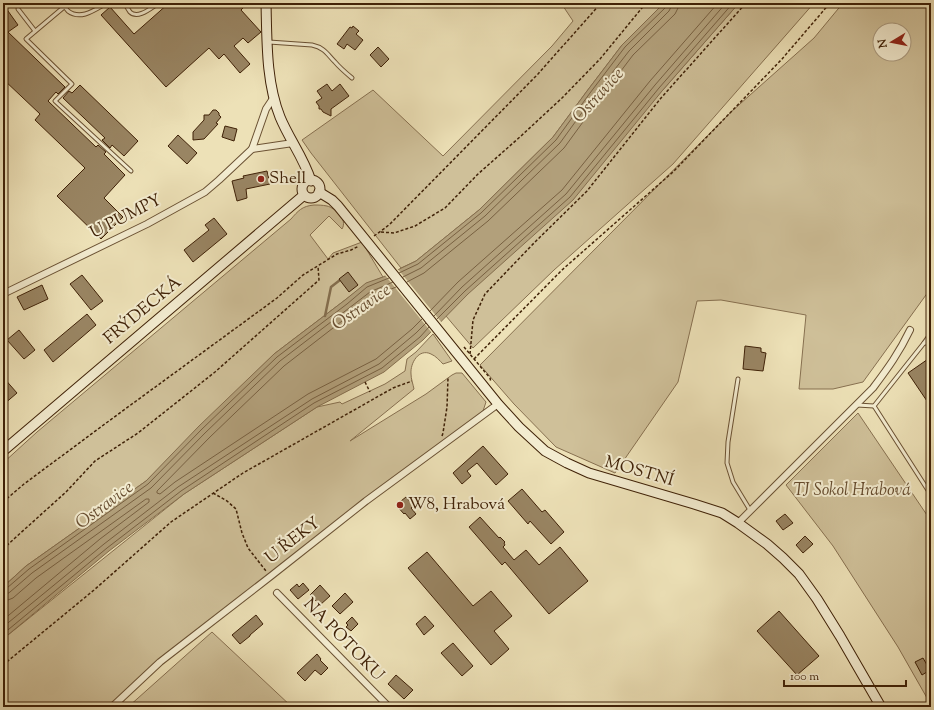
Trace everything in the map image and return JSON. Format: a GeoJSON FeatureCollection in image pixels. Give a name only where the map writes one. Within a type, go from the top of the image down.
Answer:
{"type":"FeatureCollection","features":[{"type":"Feature","properties":{"kind":"main road"},"geometry":{"type":"LineString","coordinates":[[266,3],[267,41],[270,76],[274,97],[280,116],[311,181]]}},
{"type":"Feature","properties":{"kind":"main road"},"geometry":{"type":"LineString","coordinates":[[314,181],[320,188],[319,192],[317,196],[309,198],[304,195],[302,191],[303,186],[306,182],[314,181]]}},
{"type":"Feature","properties":{"kind":"main road","name":"MOSTNÍ"},"geometry":{"type":"LineString","coordinates":[[319,192],[332,200],[338,206],[498,404],[519,427],[545,451],[589,474],[722,513],[767,544],[783,558],[798,574],[817,599],[881,707]]}},
{"type":"Feature","properties":{"kind":"main road","name":"FRÝDECKÁ"},"geometry":{"type":"LineString","coordinates":[[3,451],[304,195]]}},
{"type":"Feature","properties":{"kind":"street","name":"U PUMPY"},"geometry":{"type":"LineString","coordinates":[[3,294],[147,224],[205,192],[252,149],[266,109],[274,97]]}},
{"type":"Feature","properties":{"kind":"street"},"geometry":{"type":"LineString","coordinates":[[252,149],[293,143]]}},
{"type":"Feature","properties":{"kind":"street"},"geometry":{"type":"LineString","coordinates":[[738,523],[873,388],[902,348],[910,330]]}},
{"type":"Feature","properties":{"kind":"street","name":"U ŘEKY"},"geometry":{"type":"LineString","coordinates":[[112,707],[160,662],[366,501],[498,404]]}},
{"type":"Feature","properties":{"kind":"street","name":"NA POTOKU"},"geometry":{"type":"LineString","coordinates":[[277,594],[389,707]]}},
{"type":"Feature","properties":{"kind":"lane"},"geometry":{"type":"LineString","coordinates":[[107,3],[89,13],[80,15],[70,12],[64,5],[26,39],[72,84],[55,101],[131,171]]}},
{"type":"Feature","properties":{"kind":"lane"},"geometry":{"type":"LineString","coordinates":[[125,3],[130,12],[136,15],[141,14],[159,3]]}},
{"type":"Feature","properties":{"kind":"lane"},"geometry":{"type":"LineString","coordinates":[[18,9],[35,31]]}},
{"type":"Feature","properties":{"kind":"lane"},"geometry":{"type":"LineString","coordinates":[[267,41],[319,46],[325,50],[334,62],[352,78]]}},
{"type":"Feature","properties":{"kind":"lane"},"geometry":{"type":"LineString","coordinates":[[874,406],[931,333]]}},
{"type":"Feature","properties":{"kind":"lane"},"geometry":{"type":"LineString","coordinates":[[924,343],[931,344]]}},
{"type":"Feature","properties":{"kind":"lane"},"geometry":{"type":"LineString","coordinates":[[738,378],[728,442],[727,463],[732,482],[750,510]]}},
{"type":"Feature","properties":{"kind":"lane"},"geometry":{"type":"LineString","coordinates":[[856,405],[874,406]]}},
{"type":"Feature","properties":{"kind":"lane"},"geometry":{"type":"LineString","coordinates":[[874,406],[931,496]]}},
{"type":"Feature","properties":{"kind":"path"},"geometry":{"type":"LineString","coordinates":[[3,502],[24,484],[277,298],[303,275],[337,254],[360,246],[390,224],[538,74],[601,3]]}},
{"type":"Feature","properties":{"kind":"path"},"geometry":{"type":"LineString","coordinates":[[379,232],[394,233],[415,226],[445,208],[478,174],[562,98],[600,59],[646,3]]}},
{"type":"Feature","properties":{"kind":"path"},"geometry":{"type":"LineString","coordinates":[[470,354],[473,320],[486,294],[535,242],[587,191],[662,98],[746,3]]}},
{"type":"Feature","properties":{"kind":"path"},"geometry":{"type":"LineString","coordinates":[[466,364],[474,359],[562,270],[674,171],[782,59],[830,3]]}},
{"type":"Feature","properties":{"kind":"path"},"geometry":{"type":"LineString","coordinates":[[3,549],[66,492],[95,461],[138,432],[214,372],[319,280],[318,266]]}},
{"type":"Feature","properties":{"kind":"path"},"geometry":{"type":"LineString","coordinates":[[464,347],[492,380],[491,383]]}},
{"type":"Feature","properties":{"kind":"path"},"geometry":{"type":"LineString","coordinates":[[435,450],[443,433],[447,407],[448,378]]}},
{"type":"Feature","properties":{"kind":"path"},"geometry":{"type":"LineString","coordinates":[[3,665],[94,590],[171,522],[243,473],[393,388],[412,380]]}},
{"type":"Feature","properties":{"kind":"path"},"geometry":{"type":"LineString","coordinates":[[365,382],[370,392]]}},
{"type":"Feature","properties":{"kind":"path"},"geometry":{"type":"LineString","coordinates":[[213,493],[227,501],[236,509],[242,533],[248,548],[271,576]]}},
{"type":"Feature","properties":{"kind":"green space"},"geometry":{"type":"Polygon","coordinates":[[[561,3],[664,3],[622,45],[553,137],[479,210],[416,261],[401,268],[302,140],[373,90],[443,156],[552,46],[573,21],[561,3]]]}},
{"type":"Feature","properties":{"kind":"green space"},"geometry":{"type":"Polygon","coordinates":[[[739,3],[814,3],[673,164],[554,270],[473,348],[446,316],[662,91],[739,3]]]}},
{"type":"Feature","properties":{"kind":"green space"},"geometry":{"type":"Polygon","coordinates":[[[843,3],[931,3],[931,288],[863,382],[833,389],[799,389],[806,315],[721,300],[697,301],[678,382],[615,473],[556,447],[514,404],[480,365],[731,112],[814,38],[843,3]]]}},
{"type":"Feature","properties":{"kind":"green space"},"geometry":{"type":"Polygon","coordinates":[[[306,206],[327,206],[334,209],[340,214],[343,221],[342,229],[329,216],[310,235],[328,259],[333,253],[362,242],[383,277],[366,284],[274,354],[146,481],[26,566],[3,587],[3,463],[37,432],[291,219],[298,211],[306,206]]]}},
{"type":"Feature","properties":{"kind":"green space"},"geometry":{"type":"Polygon","coordinates":[[[433,334],[452,361],[443,364],[431,354],[423,353],[419,355],[414,361],[411,370],[411,378],[414,389],[350,441],[426,394],[456,373],[462,373],[486,402],[483,411],[160,662],[112,707],[3,707],[3,639],[184,494],[317,407],[340,402],[342,404],[385,384],[405,371],[407,359],[433,334]]]}},
{"type":"Feature","properties":{"kind":"green space","name":"TJ Sokol Hrabová"},"geometry":{"type":"Polygon","coordinates":[[[858,413],[931,521],[931,705],[898,647],[833,546],[786,485],[858,413]]]}},
{"type":"Feature","properties":{"kind":"green space"},"geometry":{"type":"Polygon","coordinates":[[[212,632],[292,707],[128,707],[212,632]]]}},
{"type":"Feature","properties":{"kind":"water","name":"Ostravice"},"geometry":{"type":"Polygon","coordinates":[[[664,3],[739,3],[662,91],[573,200],[468,294],[423,340],[384,372],[317,407],[184,494],[109,551],[3,639],[3,587],[26,566],[146,481],[199,426],[274,354],[366,283],[383,277],[416,261],[479,210],[553,137],[622,45],[664,3]]]}},
{"type":"Feature","properties":{"kind":"pier"},"geometry":{"type":"Polygon","coordinates":[[[397,268],[442,323],[432,333],[384,274],[397,268]]]}},
{"type":"Feature","properties":{"kind":"building"},"geometry":{"type":"Polygon","coordinates":[[[169,3],[175,7],[180,3],[248,3],[241,10],[261,32],[248,43],[243,38],[234,46],[250,64],[240,73],[224,54],[219,59],[209,48],[166,87],[101,15],[110,7],[134,34],[169,3]]]}},
{"type":"Feature","properties":{"kind":"building"},"geometry":{"type":"Polygon","coordinates":[[[3,4],[18,25],[8,32],[65,87],[58,94],[56,92],[48,101],[96,147],[98,145],[106,152],[104,154],[125,175],[104,198],[123,217],[101,239],[57,196],[85,168],[35,120],[40,114],[3,79],[3,4]]]}},
{"type":"Feature","properties":{"kind":"building"},"geometry":{"type":"Polygon","coordinates":[[[353,26],[359,31],[356,34],[363,40],[355,50],[347,44],[344,49],[337,44],[350,27],[352,28],[353,26]]]}},
{"type":"Feature","properties":{"kind":"building"},"geometry":{"type":"Polygon","coordinates":[[[378,47],[389,59],[381,67],[370,55],[378,47]]]}},
{"type":"Feature","properties":{"kind":"building"},"geometry":{"type":"Polygon","coordinates":[[[327,84],[332,91],[340,84],[349,96],[331,109],[331,116],[319,109],[316,102],[322,98],[317,91],[327,84]]]}},
{"type":"Feature","properties":{"kind":"building"},"geometry":{"type":"Polygon","coordinates":[[[80,85],[138,141],[124,156],[112,145],[110,148],[102,140],[105,138],[63,98],[69,91],[72,93],[80,85]]]}},
{"type":"Feature","properties":{"kind":"building"},"geometry":{"type":"Polygon","coordinates":[[[213,110],[216,110],[221,117],[216,123],[218,124],[204,139],[193,140],[193,132],[204,120],[204,115],[209,115],[213,110]]]}},
{"type":"Feature","properties":{"kind":"building"},"geometry":{"type":"Polygon","coordinates":[[[225,126],[237,129],[234,141],[222,137],[225,126]]]}},
{"type":"Feature","properties":{"kind":"building"},"geometry":{"type":"Polygon","coordinates":[[[178,135],[197,153],[187,164],[168,146],[178,135]]]}},
{"type":"Feature","properties":{"kind":"building"},"geometry":{"type":"Polygon","coordinates":[[[267,171],[270,184],[246,189],[247,198],[237,201],[232,181],[244,178],[243,176],[267,171]]]}},
{"type":"Feature","properties":{"kind":"building"},"geometry":{"type":"Polygon","coordinates":[[[214,218],[227,234],[193,262],[184,250],[209,230],[205,225],[214,218]]]}},
{"type":"Feature","properties":{"kind":"building"},"geometry":{"type":"Polygon","coordinates":[[[348,272],[358,285],[349,292],[339,279],[348,272]]]}},
{"type":"Feature","properties":{"kind":"building"},"geometry":{"type":"Polygon","coordinates":[[[82,275],[103,301],[91,310],[70,284],[82,275]]]}},
{"type":"Feature","properties":{"kind":"building"},"geometry":{"type":"Polygon","coordinates":[[[42,285],[48,299],[24,310],[17,297],[42,285]]]}},
{"type":"Feature","properties":{"kind":"building"},"geometry":{"type":"Polygon","coordinates":[[[87,314],[96,325],[53,362],[44,350],[87,314]]]}},
{"type":"Feature","properties":{"kind":"building"},"geometry":{"type":"Polygon","coordinates":[[[19,330],[35,350],[24,359],[7,340],[19,330]]]}},
{"type":"Feature","properties":{"kind":"building"},"geometry":{"type":"Polygon","coordinates":[[[745,346],[761,348],[761,352],[766,353],[763,371],[743,369],[745,346]]]}},
{"type":"Feature","properties":{"kind":"building"},"geometry":{"type":"Polygon","coordinates":[[[931,357],[931,407],[908,373],[931,357]]]}},
{"type":"Feature","properties":{"kind":"building"},"geometry":{"type":"Polygon","coordinates":[[[3,377],[17,393],[3,405],[3,377]]]}},
{"type":"Feature","properties":{"kind":"building"},"geometry":{"type":"Polygon","coordinates":[[[483,446],[508,474],[496,485],[477,463],[467,471],[471,476],[462,484],[453,473],[483,446]]]}},
{"type":"Feature","properties":{"kind":"building"},"geometry":{"type":"Polygon","coordinates":[[[522,489],[542,512],[545,510],[564,532],[551,544],[530,521],[528,524],[508,501],[522,489]]]}},
{"type":"Feature","properties":{"kind":"building"},"geometry":{"type":"Polygon","coordinates":[[[406,497],[414,506],[411,508],[416,514],[410,519],[396,505],[406,497]]]}},
{"type":"Feature","properties":{"kind":"building"},"geometry":{"type":"Polygon","coordinates":[[[785,514],[793,523],[783,530],[776,521],[785,514]]]}},
{"type":"Feature","properties":{"kind":"building"},"geometry":{"type":"Polygon","coordinates":[[[480,517],[499,538],[500,537],[505,542],[503,547],[514,560],[526,550],[539,565],[560,547],[588,581],[549,614],[505,562],[502,565],[469,527],[480,517]]]}},
{"type":"Feature","properties":{"kind":"building"},"geometry":{"type":"Polygon","coordinates":[[[805,536],[813,544],[803,553],[796,545],[805,536]]]}},
{"type":"Feature","properties":{"kind":"building"},"geometry":{"type":"Polygon","coordinates":[[[427,552],[473,606],[491,591],[512,616],[494,631],[509,649],[491,665],[408,568],[427,552]]]}},
{"type":"Feature","properties":{"kind":"building"},"geometry":{"type":"Polygon","coordinates":[[[303,583],[309,590],[298,599],[290,590],[297,584],[299,587],[303,583]]]}},
{"type":"Feature","properties":{"kind":"building"},"geometry":{"type":"Polygon","coordinates":[[[320,585],[330,596],[320,605],[310,595],[320,585]]]}},
{"type":"Feature","properties":{"kind":"building"},"geometry":{"type":"Polygon","coordinates":[[[345,593],[353,602],[340,614],[332,606],[345,593]]]}},
{"type":"Feature","properties":{"kind":"building"},"geometry":{"type":"Polygon","coordinates":[[[779,611],[819,656],[797,675],[757,631],[779,611]]]}},
{"type":"Feature","properties":{"kind":"building"},"geometry":{"type":"Polygon","coordinates":[[[256,615],[263,624],[240,644],[232,635],[256,615]]]}},
{"type":"Feature","properties":{"kind":"building"},"geometry":{"type":"Polygon","coordinates":[[[425,616],[434,626],[424,635],[416,624],[425,616]]]}},
{"type":"Feature","properties":{"kind":"building"},"geometry":{"type":"Polygon","coordinates":[[[352,617],[358,624],[351,631],[346,627],[348,625],[346,623],[352,617]]]}},
{"type":"Feature","properties":{"kind":"building"},"geometry":{"type":"Polygon","coordinates":[[[453,643],[473,666],[462,676],[441,653],[453,643]]]}},
{"type":"Feature","properties":{"kind":"building"},"geometry":{"type":"Polygon","coordinates":[[[317,654],[321,659],[320,660],[328,668],[321,675],[315,670],[305,681],[297,673],[317,654]]]}},
{"type":"Feature","properties":{"kind":"building"},"geometry":{"type":"Polygon","coordinates":[[[923,658],[930,670],[922,675],[915,662],[923,658]]]}},
{"type":"Feature","properties":{"kind":"building"},"geometry":{"type":"Polygon","coordinates":[[[396,675],[413,690],[404,699],[388,684],[396,675]]]}},
{"type":"Feature","properties":{"kind":"waterway","name":"Ostravice"},"geometry":{"type":"LineString","coordinates":[[325,316],[331,287],[340,280]]}},
{"type":"Feature","properties":{"kind":"place","name":"Shell"},"geometry":{"type":"Point","coordinates":[261,179]}},
{"type":"Feature","properties":{"kind":"place","name":"W8, Hrabová"},"geometry":{"type":"Point","coordinates":[400,505]}}]}
